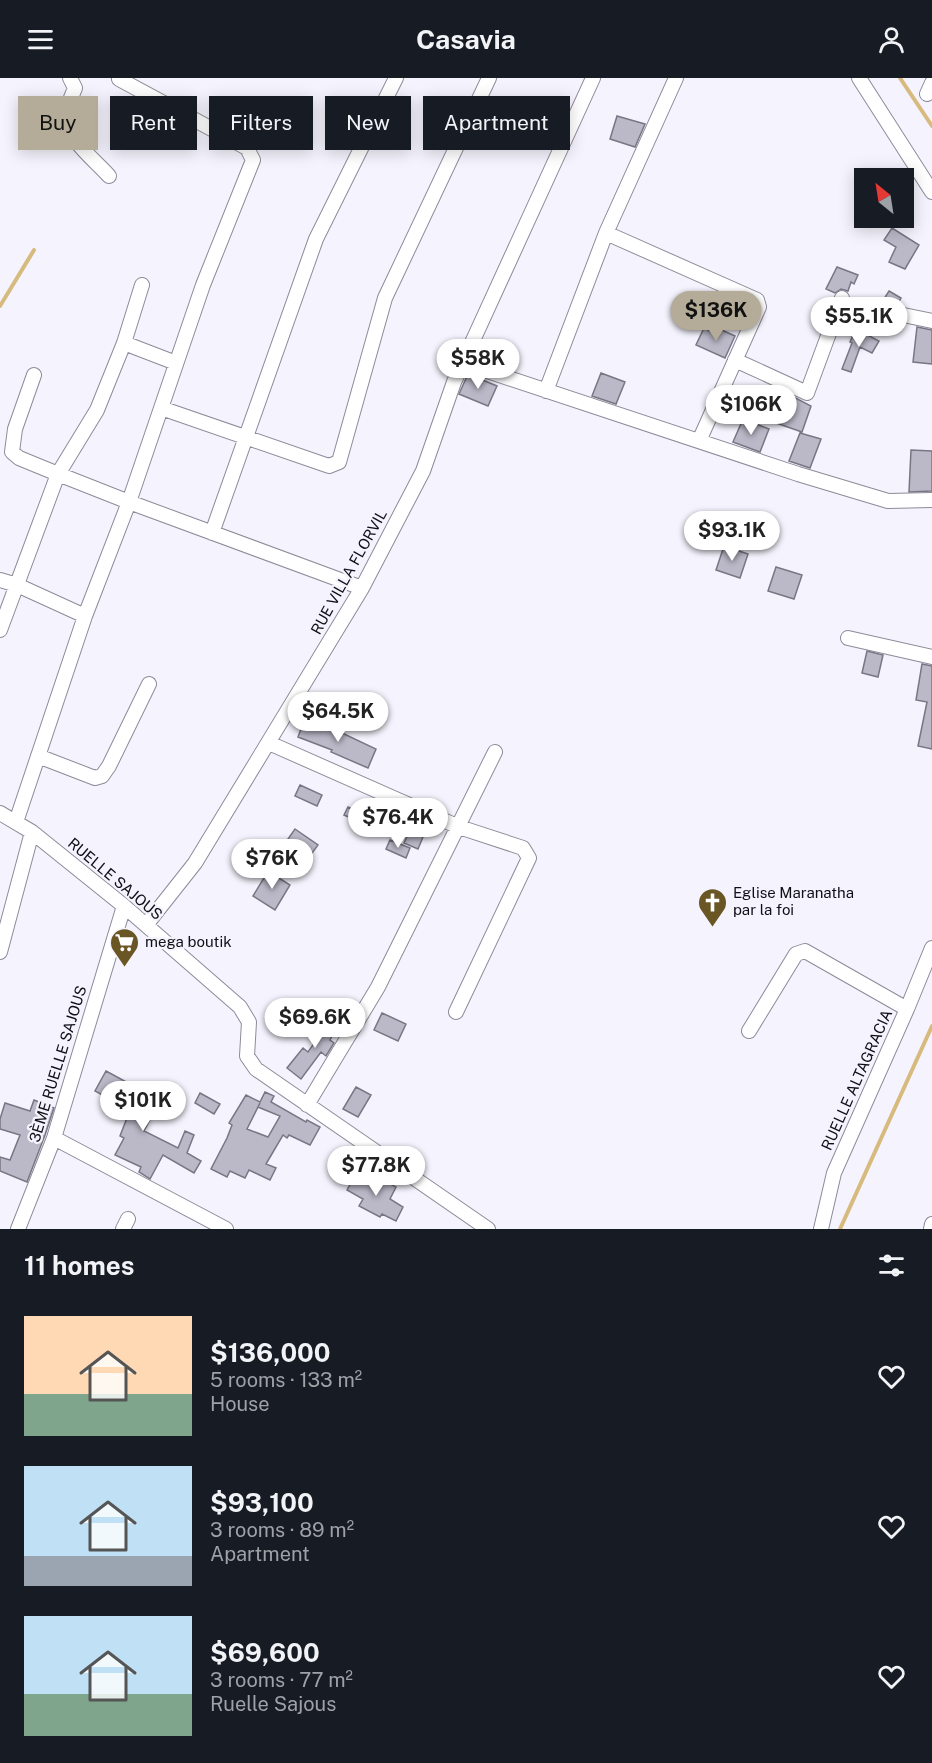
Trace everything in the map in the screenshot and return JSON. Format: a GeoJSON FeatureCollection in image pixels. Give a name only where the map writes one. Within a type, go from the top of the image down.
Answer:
{"type":"FeatureCollection","features":[{"type":"Feature","properties":{"kind":"street"},"geometry":{"type":"LineString","coordinates":[[70,78],[75,88],[66,112],[69,130],[109,176]]}},
{"type":"Feature","properties":{"kind":"street"},"geometry":{"type":"LineString","coordinates":[[212,532],[316,239],[396,78]]}},
{"type":"Feature","properties":{"kind":"street"},"geometry":{"type":"LineString","coordinates":[[161,408],[329,466],[339,462],[385,298],[489,78]]}},
{"type":"Feature","properties":{"kind":"street","name":"RUE VILLA FLORVIL"},"geometry":{"type":"LineString","coordinates":[[146,925],[195,863],[362,588],[423,471],[454,382],[593,78]]}},
{"type":"Feature","properties":{"kind":"street"},"geometry":{"type":"LineString","coordinates":[[546,391],[606,233],[676,78]]}},
{"type":"Feature","properties":{"kind":"street"},"geometry":{"type":"LineString","coordinates":[[859,78],[932,192]]}},
{"type":"Feature","properties":{"kind":"street"},"geometry":{"type":"LineString","coordinates":[[16,822],[85,616],[129,502],[203,285],[251,165],[252,155],[247,148],[119,79]]}},
{"type":"Feature","properties":{"kind":"street"},"geometry":{"type":"LineString","coordinates":[[606,233],[757,300],[759,307],[699,441]]}},
{"type":"Feature","properties":{"kind":"street"},"geometry":{"type":"LineString","coordinates":[[0,630],[58,474],[97,410],[124,343],[142,285]]}},
{"type":"Feature","properties":{"kind":"street"},"geometry":{"type":"LineString","coordinates":[[735,360],[807,393],[842,298]]}},
{"type":"Feature","properties":{"kind":"street"},"geometry":{"type":"LineString","coordinates":[[884,311],[932,321]]}},
{"type":"Feature","properties":{"kind":"street"},"geometry":{"type":"LineString","coordinates":[[124,343],[176,363]]}},
{"type":"Feature","properties":{"kind":"street"},"geometry":{"type":"LineString","coordinates":[[463,363],[798,474],[888,501],[932,500]]}},
{"type":"Feature","properties":{"kind":"street"},"geometry":{"type":"LineString","coordinates":[[34,375],[15,429],[12,452],[19,458],[129,502],[362,588]]}},
{"type":"Feature","properties":{"kind":"street"},"geometry":{"type":"LineString","coordinates":[[0,580],[17,585],[85,616]]}},
{"type":"Feature","properties":{"kind":"street"},"geometry":{"type":"LineString","coordinates":[[848,638],[932,657]]}},
{"type":"Feature","properties":{"kind":"street"},"geometry":{"type":"LineString","coordinates":[[38,756],[95,778],[102,776],[149,684]]}},
{"type":"Feature","properties":{"kind":"street"},"geometry":{"type":"LineString","coordinates":[[268,743],[459,827],[523,848],[529,858],[456,1012]]}},
{"type":"Feature","properties":{"kind":"street"},"geometry":{"type":"LineString","coordinates":[[307,1105],[378,987],[495,752]]}},
{"type":"Feature","properties":{"kind":"street","name":"RUELLE SAJOUS"},"geometry":{"type":"LineString","coordinates":[[0,813],[32,832],[124,906],[240,1007],[249,1022],[247,1056],[256,1069],[488,1229]]}},
{"type":"Feature","properties":{"kind":"street"},"geometry":{"type":"LineString","coordinates":[[0,952],[32,832]]}},
{"type":"Feature","properties":{"kind":"street","name":"3ÈME RUELLE SAJOUS"},"geometry":{"type":"LineString","coordinates":[[18,1229],[54,1138],[124,906]]}},
{"type":"Feature","properties":{"kind":"street","name":"RUELLE ALTAGRACIA"},"geometry":{"type":"LineString","coordinates":[[820,1229],[834,1173],[932,948]]}},
{"type":"Feature","properties":{"kind":"street"},"geometry":{"type":"LineString","coordinates":[[749,1031],[796,954],[805,951],[907,1009]]}},
{"type":"Feature","properties":{"kind":"street"},"geometry":{"type":"LineString","coordinates":[[54,1138],[226,1229]]}},
{"type":"Feature","properties":{"kind":"street"},"geometry":{"type":"LineString","coordinates":[[931,1229],[932,1224]]}},
{"type":"Feature","properties":{"kind":"building"},"geometry":{"type":"Polygon","coordinates":[[[617,116],[645,124],[635,147],[610,139],[617,116]]]}},
{"type":"Feature","properties":{"kind":"building"},"geometry":{"type":"Polygon","coordinates":[[[892,228],[919,245],[905,269],[889,262],[896,247],[884,240],[892,228]]]}},
{"type":"Feature","properties":{"kind":"building"},"geometry":{"type":"Polygon","coordinates":[[[837,267],[858,275],[854,284],[851,282],[848,291],[841,289],[835,293],[826,289],[837,267]]]}},
{"type":"Feature","properties":{"kind":"building"},"geometry":{"type":"Polygon","coordinates":[[[889,291],[901,298],[897,305],[882,302],[889,291]]]}},
{"type":"Feature","properties":{"kind":"building"},"geometry":{"type":"Polygon","coordinates":[[[917,327],[932,330],[932,364],[913,362],[917,327]]]}},
{"type":"Feature","properties":{"kind":"building"},"geometry":{"type":"Polygon","coordinates":[[[704,328],[714,333],[717,328],[735,336],[725,358],[696,345],[704,328]]]}},
{"type":"Feature","properties":{"kind":"building"},"geometry":{"type":"Polygon","coordinates":[[[856,329],[879,341],[872,353],[860,347],[851,372],[842,369],[856,329]]]}},
{"type":"Feature","properties":{"kind":"building"},"geometry":{"type":"Polygon","coordinates":[[[601,373],[625,382],[616,404],[592,396],[601,373]]]}},
{"type":"Feature","properties":{"kind":"building"},"geometry":{"type":"Polygon","coordinates":[[[468,374],[497,386],[488,406],[459,394],[468,374]]]}},
{"type":"Feature","properties":{"kind":"building"},"geometry":{"type":"Polygon","coordinates":[[[786,393],[811,406],[802,432],[776,423],[786,393]]]}},
{"type":"Feature","properties":{"kind":"building"},"geometry":{"type":"Polygon","coordinates":[[[743,419],[769,429],[760,452],[733,442],[743,419]]]}},
{"type":"Feature","properties":{"kind":"building"},"geometry":{"type":"Polygon","coordinates":[[[800,433],[821,439],[810,468],[789,461],[800,433]]]}},
{"type":"Feature","properties":{"kind":"building"},"geometry":{"type":"Polygon","coordinates":[[[911,450],[932,451],[932,491],[909,492],[911,450]]]}},
{"type":"Feature","properties":{"kind":"building"},"geometry":{"type":"Polygon","coordinates":[[[724,546],[748,554],[740,578],[716,570],[724,546]]]}},
{"type":"Feature","properties":{"kind":"building"},"geometry":{"type":"Polygon","coordinates":[[[776,567],[802,575],[794,599],[768,591],[776,567]]]}},
{"type":"Feature","properties":{"kind":"building"},"geometry":{"type":"Polygon","coordinates":[[[867,651],[883,655],[878,677],[862,673],[867,651]]]}},
{"type":"Feature","properties":{"kind":"building"},"geometry":{"type":"Polygon","coordinates":[[[922,664],[932,666],[932,749],[918,746],[927,702],[916,700],[922,664]]]}},
{"type":"Feature","properties":{"kind":"building"},"geometry":{"type":"Polygon","coordinates":[[[304,721],[340,732],[376,749],[368,768],[331,752],[332,750],[298,737],[304,721]]]}},
{"type":"Feature","properties":{"kind":"building"},"geometry":{"type":"Polygon","coordinates":[[[300,785],[322,795],[317,806],[295,796],[300,785]]]}},
{"type":"Feature","properties":{"kind":"building"},"geometry":{"type":"Polygon","coordinates":[[[348,807],[362,813],[358,821],[344,815],[348,807]]]}},
{"type":"Feature","properties":{"kind":"building"},"geometry":{"type":"Polygon","coordinates":[[[295,829],[318,845],[299,871],[276,856],[295,829]]]}},
{"type":"Feature","properties":{"kind":"building"},"geometry":{"type":"Polygon","coordinates":[[[409,832],[423,837],[418,849],[404,843],[409,832]]]}},
{"type":"Feature","properties":{"kind":"building"},"geometry":{"type":"Polygon","coordinates":[[[390,840],[410,848],[406,858],[386,849],[390,840]]]}},
{"type":"Feature","properties":{"kind":"building"},"geometry":{"type":"Polygon","coordinates":[[[268,871],[290,885],[275,910],[253,896],[268,871]]]}},
{"type":"Feature","properties":{"kind":"building"},"geometry":{"type":"Polygon","coordinates":[[[382,1013],[406,1024],[398,1041],[374,1030],[382,1013]]]}},
{"type":"Feature","properties":{"kind":"building"},"geometry":{"type":"Polygon","coordinates":[[[327,1016],[339,1023],[330,1040],[334,1043],[326,1056],[321,1052],[301,1079],[287,1068],[303,1048],[308,1052],[322,1032],[319,1031],[327,1016]]]}},
{"type":"Feature","properties":{"kind":"building"},"geometry":{"type":"Polygon","coordinates":[[[106,1071],[132,1085],[127,1095],[155,1110],[144,1131],[178,1148],[185,1131],[194,1135],[187,1153],[201,1161],[194,1173],[163,1155],[150,1179],[139,1172],[141,1167],[115,1155],[124,1138],[120,1136],[130,1110],[95,1091],[106,1071]]]}},
{"type":"Feature","properties":{"kind":"building"},"geometry":{"type":"Polygon","coordinates":[[[356,1087],[371,1095],[358,1117],[343,1109],[356,1087]]]}},
{"type":"Feature","properties":{"kind":"building"},"geometry":{"type":"Polygon","coordinates":[[[265,1092],[274,1096],[271,1102],[306,1122],[307,1120],[320,1127],[310,1145],[289,1135],[287,1138],[283,1135],[266,1164],[276,1168],[270,1180],[249,1170],[245,1178],[230,1171],[227,1177],[211,1169],[227,1138],[232,1125],[229,1123],[246,1095],[260,1102],[265,1092]],[[258,1107],[247,1129],[268,1137],[280,1116],[258,1107]]]}},
{"type":"Feature","properties":{"kind":"building"},"geometry":{"type":"Polygon","coordinates":[[[200,1093],[220,1104],[214,1114],[195,1103],[200,1093]]]}},
{"type":"Feature","properties":{"kind":"building"},"geometry":{"type":"Polygon","coordinates":[[[34,1100],[54,1108],[27,1182],[0,1171],[0,1157],[10,1160],[20,1135],[0,1129],[0,1119],[5,1103],[30,1111],[34,1100]]]}},
{"type":"Feature","properties":{"kind":"building"},"geometry":{"type":"Polygon","coordinates":[[[356,1174],[372,1183],[376,1176],[396,1187],[390,1199],[403,1207],[396,1221],[382,1214],[380,1217],[359,1206],[363,1199],[347,1190],[356,1174]]]}},
{"type":"Feature","properties":{"kind":"waterway"},"geometry":{"type":"LineString","coordinates":[[900,78],[932,126]]}},
{"type":"Feature","properties":{"kind":"waterway"},"geometry":{"type":"LineString","coordinates":[[0,306],[34,250]]}},
{"type":"Feature","properties":{"kind":"waterway"},"geometry":{"type":"LineString","coordinates":[[840,1229],[932,1026]]}},
{"type":"Feature","properties":{"kind":"place","name":"Eglise Maranatha par la foi"},"geometry":{"type":"Point","coordinates":[712,928]}},
{"type":"Feature","properties":{"kind":"place","name":"mega boutik"},"geometry":{"type":"Point","coordinates":[124,968]}}]}
